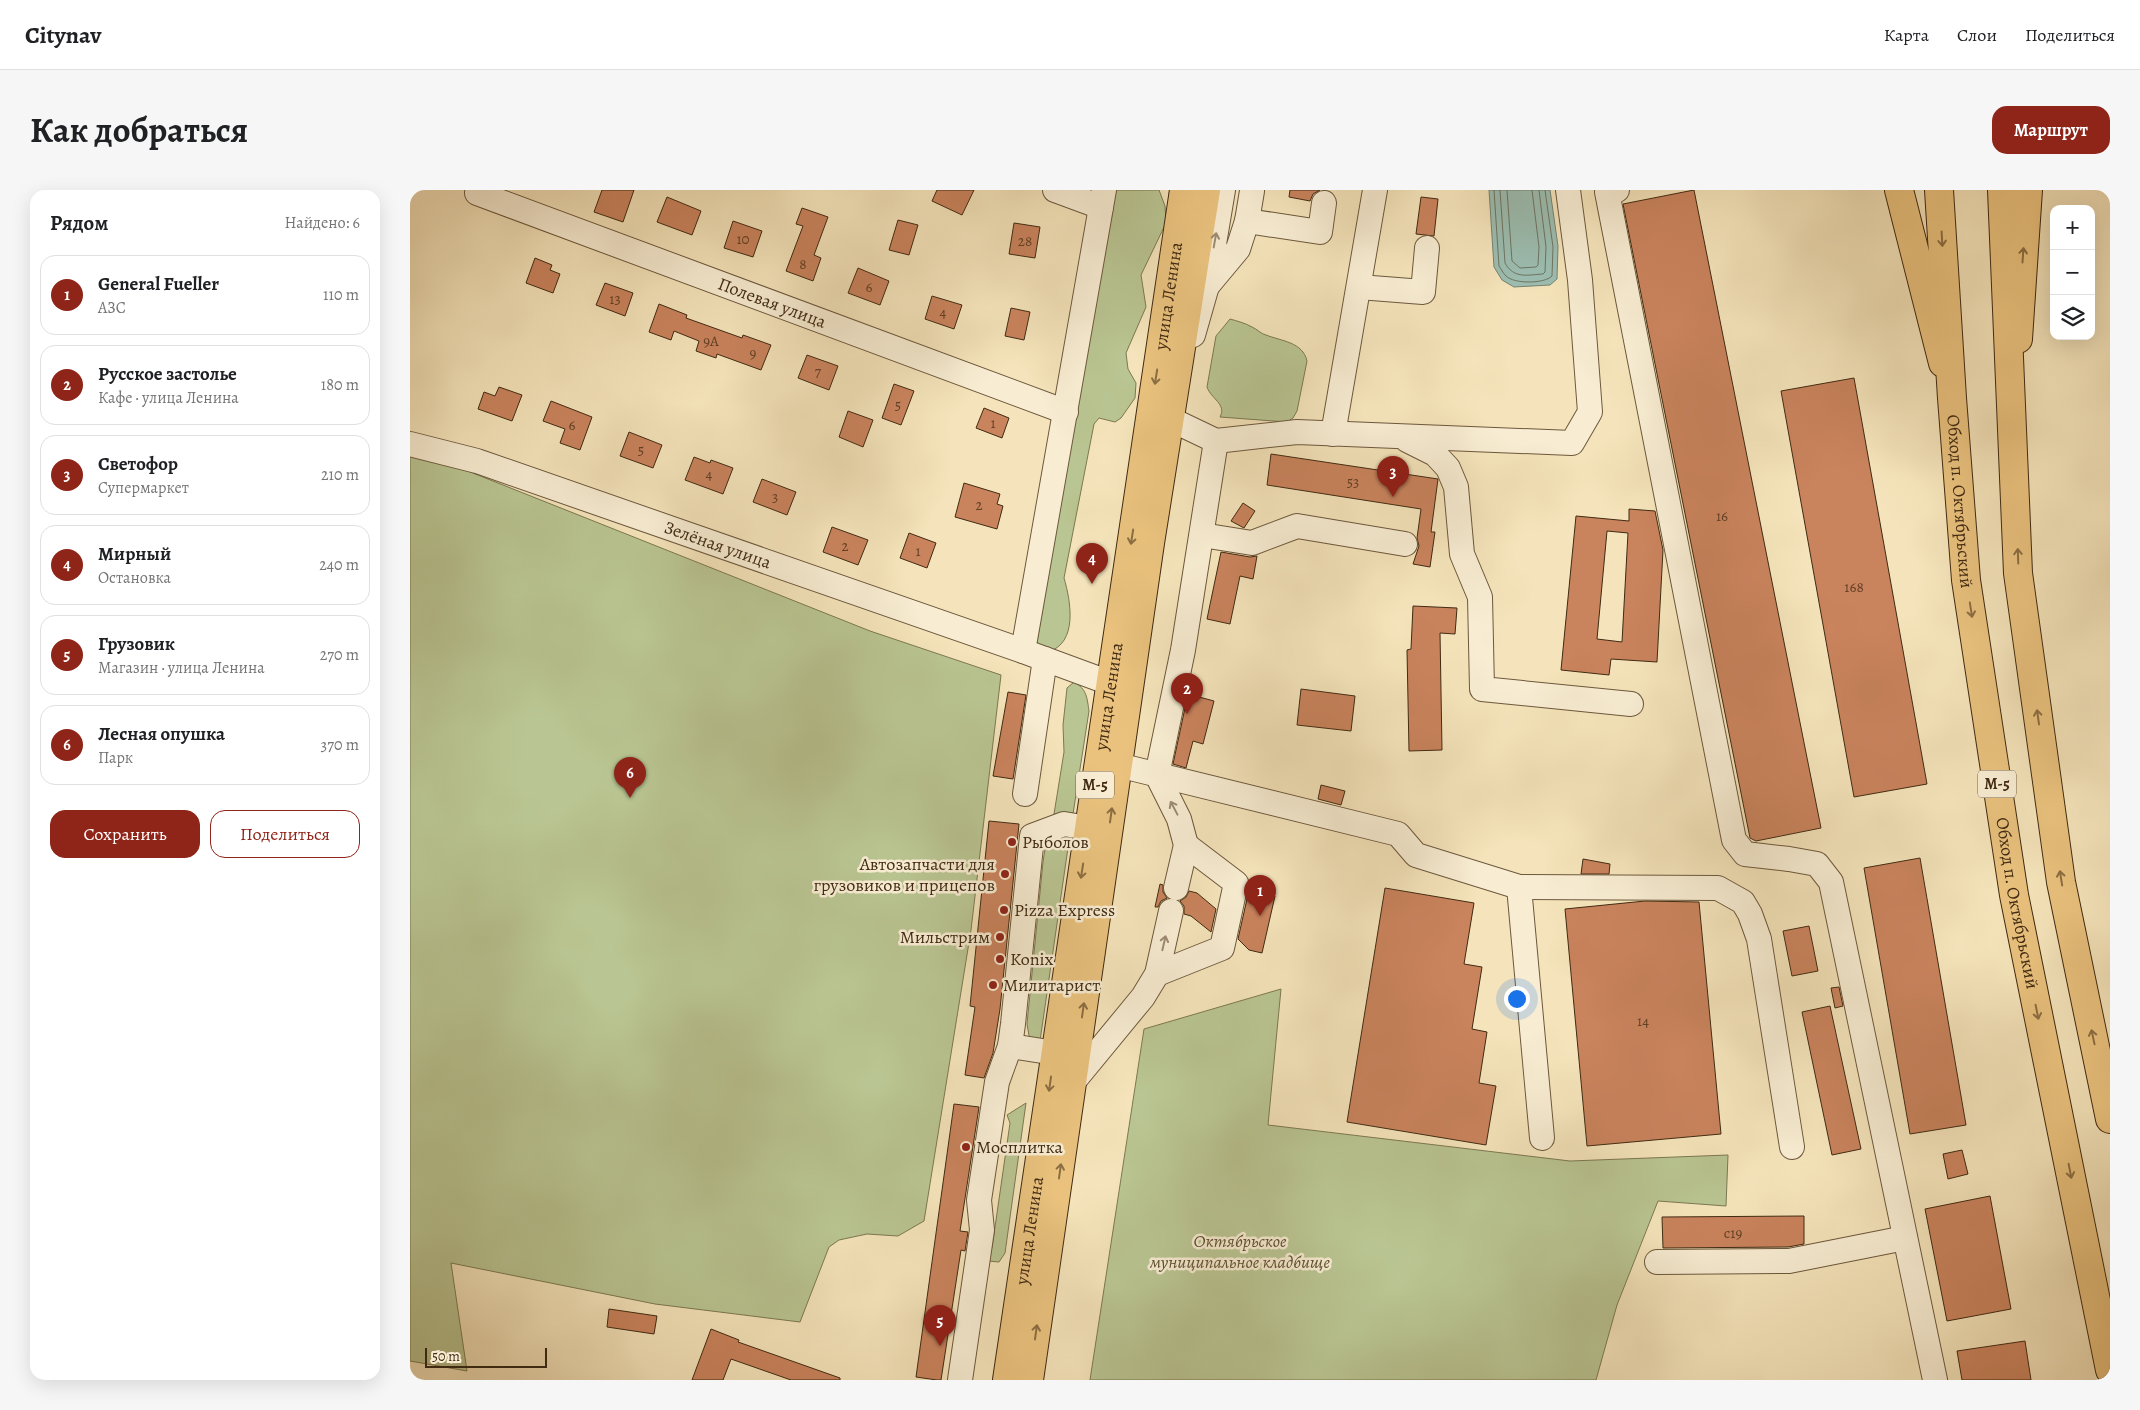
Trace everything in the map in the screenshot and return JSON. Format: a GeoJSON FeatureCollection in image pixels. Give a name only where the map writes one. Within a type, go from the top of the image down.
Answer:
{"type":"FeatureCollection","features":[{"type":"Feature","properties":{"kind":"main road","name":"улица Ленина"},"geometry":{"type":"LineString","coordinates":[[1007,1380],[1184,190]]}},
{"type":"Feature","properties":{"kind":"main road","name":"улица Ленина"},"geometry":{"type":"LineString","coordinates":[[1029,1380],[1118,765],[1206,190]]}},
{"type":"Feature","properties":{"kind":"main road"},"geometry":{"type":"LineString","coordinates":[[1899,190],[1952,398]]}},
{"type":"Feature","properties":{"kind":"main road","name":"Обход п. Октябрьский"},"geometry":{"type":"LineString","coordinates":[[1939,190],[1966,580],[2014,895],[2110,1370]]}},
{"type":"Feature","properties":{"kind":"main road"},"geometry":{"type":"LineString","coordinates":[[2002,190],[2018,573],[2058,862],[2110,1119]]}},
{"type":"Feature","properties":{"kind":"main road"},"geometry":{"type":"LineString","coordinates":[[2012,426],[2028,190]]}},
{"type":"Feature","properties":{"kind":"street"},"geometry":{"type":"LineString","coordinates":[[1023,651],[1102,199],[1055,190]]}},
{"type":"Feature","properties":{"kind":"street"},"geometry":{"type":"LineString","coordinates":[[1223,190],[1207,286],[1171,413],[1216,441],[1297,432],[1572,443],[1590,412],[1580,280],[1568,190]]}},
{"type":"Feature","properties":{"kind":"street"},"geometry":{"type":"LineString","coordinates":[[1333,434],[1375,190]]}},
{"type":"Feature","properties":{"kind":"street"},"geometry":{"type":"LineString","coordinates":[[1617,190],[1607,192],[1734,840],[1745,854],[1817,864],[1830,882],[1935,1380]]}},
{"type":"Feature","properties":{"kind":"street","name":"Полевая улица"},"geometry":{"type":"LineString","coordinates":[[478,191],[1066,412]]}},
{"type":"Feature","properties":{"kind":"street"},"geometry":{"type":"LineString","coordinates":[[1207,286],[1238,249],[1247,221],[1252,191]]}},
{"type":"Feature","properties":{"kind":"street"},"geometry":{"type":"LineString","coordinates":[[1247,221],[1320,232],[1324,203]]}},
{"type":"Feature","properties":{"kind":"street"},"geometry":{"type":"LineString","coordinates":[[1359,287],[1423,292],[1427,248]]}},
{"type":"Feature","properties":{"kind":"street"},"geometry":{"type":"LineString","coordinates":[[1399,436],[1435,454],[1448,468],[1456,487],[1462,554],[1480,597],[1482,689],[1631,704]]}},
{"type":"Feature","properties":{"kind":"street"},"geometry":{"type":"LineString","coordinates":[[1073,1082],[1144,997],[1157,974],[1186,845],[1179,819],[1157,774],[1183,650],[1216,441]]}},
{"type":"Feature","properties":{"kind":"street","name":"Зелёная улица"},"geometry":{"type":"LineString","coordinates":[[410,444],[477,460],[1110,683]]}},
{"type":"Feature","properties":{"kind":"street"},"geometry":{"type":"LineString","coordinates":[[1202,535],[1252,543],[1297,526],[1405,544]]}},
{"type":"Feature","properties":{"kind":"street"},"geometry":{"type":"LineString","coordinates":[[1025,794],[1045,659]]}},
{"type":"Feature","properties":{"kind":"street"},"geometry":{"type":"LineString","coordinates":[[1118,765],[1398,834],[1416,855],[1519,887],[1718,888],[1743,902],[1750,914],[1759,939],[1792,1147]]}},
{"type":"Feature","properties":{"kind":"street"},"geometry":{"type":"LineString","coordinates":[[960,1380],[982,1230],[979,1200],[983,1170],[997,1082],[1010,1046],[1032,836],[1064,824],[1088,828]]}},
{"type":"Feature","properties":{"kind":"street"},"geometry":{"type":"LineString","coordinates":[[1157,974],[1222,948],[1236,883],[1186,845]]}},
{"type":"Feature","properties":{"kind":"street"},"geometry":{"type":"LineString","coordinates":[[1519,887],[1542,1138]]}},
{"type":"Feature","properties":{"kind":"street"},"geometry":{"type":"LineString","coordinates":[[1010,1046],[1055,1052]]}},
{"type":"Feature","properties":{"kind":"street"},"geometry":{"type":"LineString","coordinates":[[1658,1262],[1789,1261],[1905,1238]]}},
{"type":"Feature","properties":{"kind":"green space"},"geometry":{"type":"Polygon","coordinates":[[[1113,190],[1159,190],[1165,206],[1166,223],[1141,275],[1146,307],[1126,353],[1128,369],[1136,383],[1135,398],[1121,418],[1115,422],[1099,418],[1094,424],[1064,578],[1070,610],[1068,631],[1058,647],[1048,652],[1037,642],[1113,190]]]}},
{"type":"Feature","properties":{"kind":"green space"},"geometry":{"type":"Polygon","coordinates":[[[1230,319],[1247,324],[1264,334],[1291,343],[1305,355],[1307,361],[1297,411],[1293,418],[1287,422],[1220,417],[1222,412],[1220,405],[1207,387],[1216,336],[1230,319]]]}},
{"type":"Feature","properties":{"kind":"green space"},"geometry":{"type":"Polygon","coordinates":[[[410,448],[870,631],[1001,675],[971,930],[924,1221],[898,1236],[867,1234],[839,1240],[829,1247],[800,1322],[655,1304],[451,1263],[467,1371],[410,1361],[410,448]]]}},
{"type":"Feature","properties":{"kind":"green space"},"geometry":{"type":"Polygon","coordinates":[[[1074,682],[1084,691],[1089,711],[1073,814],[1054,814],[1064,752],[1063,725],[1067,688],[1074,682]]]}},
{"type":"Feature","properties":{"kind":"green space"},"geometry":{"type":"Polygon","coordinates":[[[1070,834],[1040,1041],[1030,1041],[1027,1024],[1047,836],[1070,834]]]}},
{"type":"Feature","properties":{"kind":"green space","name":"Октябрьское муниципальное кладбище"},"geometry":{"type":"Polygon","coordinates":[[[1281,989],[1268,1125],[1570,1161],[1728,1155],[1726,1206],[1658,1201],[1617,1305],[1596,1380],[1090,1380],[1144,1029],[1281,989]]]}},
{"type":"Feature","properties":{"kind":"green space"},"geometry":{"type":"Polygon","coordinates":[[[1026,1103],[1005,1253],[999,1262],[988,1261],[988,1250],[992,1248],[1010,1123],[1007,1115],[1026,1103]]]}},
{"type":"Feature","properties":{"kind":"water"},"geometry":{"type":"Polygon","coordinates":[[[1489,190],[1550,190],[1558,246],[1557,279],[1550,285],[1514,287],[1502,280],[1494,267],[1489,190]]]}},
{"type":"Feature","properties":{"kind":"building"},"geometry":{"type":"Polygon","coordinates":[[[602,190],[634,190],[623,222],[594,212],[602,190]]]}},
{"type":"Feature","properties":{"kind":"building"},"geometry":{"type":"Polygon","coordinates":[[[937,190],[974,190],[962,215],[932,201],[937,190]]]}},
{"type":"Feature","properties":{"kind":"building"},"geometry":{"type":"Polygon","coordinates":[[[1290,190],[1320,190],[1313,194],[1310,201],[1289,197],[1290,190]]]}},
{"type":"Feature","properties":{"kind":"building"},"geometry":{"type":"Polygon","coordinates":[[[1694,190],[1821,828],[1756,841],[1750,838],[1623,204],[1694,190]]]}},
{"type":"Feature","properties":{"kind":"building"},"geometry":{"type":"Polygon","coordinates":[[[667,197],[701,211],[692,235],[657,222],[667,197]]]}},
{"type":"Feature","properties":{"kind":"building"},"geometry":{"type":"Polygon","coordinates":[[[1421,197],[1438,199],[1434,236],[1416,234],[1421,197]]]}},
{"type":"Feature","properties":{"kind":"building"},"geometry":{"type":"Polygon","coordinates":[[[802,208],[828,217],[814,255],[821,258],[813,281],[786,271],[803,226],[796,224],[802,208]]]}},
{"type":"Feature","properties":{"kind":"building"},"geometry":{"type":"Polygon","coordinates":[[[898,220],[918,225],[909,255],[889,250],[898,220]]]}},
{"type":"Feature","properties":{"kind":"building"},"geometry":{"type":"Polygon","coordinates":[[[733,221],[762,231],[753,257],[724,248],[733,221]]]}},
{"type":"Feature","properties":{"kind":"building"},"geometry":{"type":"Polygon","coordinates":[[[1014,223],[1040,227],[1035,258],[1009,254],[1014,223]]]}},
{"type":"Feature","properties":{"kind":"building"},"geometry":{"type":"Polygon","coordinates":[[[535,258],[552,265],[550,270],[560,274],[553,293],[526,283],[535,258]]]}},
{"type":"Feature","properties":{"kind":"building"},"geometry":{"type":"Polygon","coordinates":[[[858,268],[889,281],[880,305],[848,293],[858,268]]]}},
{"type":"Feature","properties":{"kind":"building"},"geometry":{"type":"Polygon","coordinates":[[[605,283],[633,293],[625,316],[596,305],[605,283]]]}},
{"type":"Feature","properties":{"kind":"building"},"geometry":{"type":"Polygon","coordinates":[[[932,296],[962,305],[954,329],[925,319],[932,296]]]}},
{"type":"Feature","properties":{"kind":"building"},"geometry":{"type":"Polygon","coordinates":[[[659,304],[687,315],[686,318],[742,338],[743,335],[771,345],[761,370],[717,354],[716,358],[696,351],[699,341],[674,331],[671,340],[649,332],[659,304]]]}},
{"type":"Feature","properties":{"kind":"building"},"geometry":{"type":"Polygon","coordinates":[[[1011,308],[1030,312],[1024,340],[1005,336],[1011,308]]]}},
{"type":"Feature","properties":{"kind":"building"},"geometry":{"type":"Polygon","coordinates":[[[807,355],[838,366],[829,390],[798,378],[807,355]]]}},
{"type":"Feature","properties":{"kind":"building"},"geometry":{"type":"Polygon","coordinates":[[[1854,378],[1927,784],[1854,797],[1781,391],[1854,378]]]}},
{"type":"Feature","properties":{"kind":"building"},"geometry":{"type":"Polygon","coordinates":[[[894,384],[914,391],[901,425],[882,418],[894,384]]]}},
{"type":"Feature","properties":{"kind":"building"},"geometry":{"type":"Polygon","coordinates":[[[499,387],[522,395],[512,421],[478,409],[484,392],[495,396],[499,387]]]}},
{"type":"Feature","properties":{"kind":"building"},"geometry":{"type":"Polygon","coordinates":[[[551,401],[592,417],[580,450],[560,443],[565,429],[543,421],[551,401]]]}},
{"type":"Feature","properties":{"kind":"building"},"geometry":{"type":"Polygon","coordinates":[[[984,408],[1009,418],[1002,438],[976,428],[984,408]]]}},
{"type":"Feature","properties":{"kind":"building"},"geometry":{"type":"Polygon","coordinates":[[[848,411],[873,420],[863,447],[839,437],[848,411]]]}},
{"type":"Feature","properties":{"kind":"building"},"geometry":{"type":"Polygon","coordinates":[[[629,432],[662,445],[653,468],[620,456],[629,432]]]}},
{"type":"Feature","properties":{"kind":"building"},"geometry":{"type":"Polygon","coordinates":[[[1271,454],[1438,479],[1431,532],[1435,532],[1430,567],[1413,564],[1419,546],[1417,538],[1421,509],[1267,485],[1271,454]]]}},
{"type":"Feature","properties":{"kind":"building"},"geometry":{"type":"Polygon","coordinates":[[[694,457],[710,463],[711,460],[733,468],[723,494],[685,480],[694,457]]]}},
{"type":"Feature","properties":{"kind":"building"},"geometry":{"type":"Polygon","coordinates":[[[762,479],[796,492],[787,515],[753,502],[762,479]]]}},
{"type":"Feature","properties":{"kind":"building"},"geometry":{"type":"Polygon","coordinates":[[[964,483],[1000,494],[997,504],[1003,506],[997,529],[955,517],[964,483]]]}},
{"type":"Feature","properties":{"kind":"building"},"geometry":{"type":"Polygon","coordinates":[[[1243,503],[1255,511],[1244,528],[1231,521],[1243,503]]]}},
{"type":"Feature","properties":{"kind":"building"},"geometry":{"type":"Polygon","coordinates":[[[1629,509],[1655,511],[1663,550],[1657,662],[1611,659],[1609,675],[1561,670],[1576,516],[1629,521],[1629,509]],[[1607,531],[1597,639],[1622,642],[1628,533],[1607,531]]]}},
{"type":"Feature","properties":{"kind":"building"},"geometry":{"type":"Polygon","coordinates":[[[832,527],[868,540],[858,565],[823,552],[832,527]]]}},
{"type":"Feature","properties":{"kind":"building"},"geometry":{"type":"Polygon","coordinates":[[[909,533],[936,543],[927,568],[900,558],[909,533]]]}},
{"type":"Feature","properties":{"kind":"building"},"geometry":{"type":"Polygon","coordinates":[[[1221,552],[1250,557],[1257,556],[1253,579],[1240,576],[1230,624],[1207,619],[1221,552]]]}},
{"type":"Feature","properties":{"kind":"building"},"geometry":{"type":"Polygon","coordinates":[[[1413,606],[1457,608],[1455,634],[1440,633],[1442,750],[1409,751],[1407,650],[1411,649],[1413,606]]]}},
{"type":"Feature","properties":{"kind":"building"},"geometry":{"type":"Polygon","coordinates":[[[1301,689],[1355,696],[1351,731],[1297,725],[1301,689]]]}},
{"type":"Feature","properties":{"kind":"building"},"geometry":{"type":"Polygon","coordinates":[[[1008,692],[1026,695],[1013,779],[993,776],[1008,692]]]}},
{"type":"Feature","properties":{"kind":"building"},"geometry":{"type":"Polygon","coordinates":[[[1188,694],[1214,701],[1203,744],[1193,741],[1186,768],[1173,764],[1188,694]]]}},
{"type":"Feature","properties":{"kind":"building"},"geometry":{"type":"Polygon","coordinates":[[[1321,785],[1345,791],[1341,805],[1318,799],[1321,785]]]}},
{"type":"Feature","properties":{"kind":"building"},"geometry":{"type":"Polygon","coordinates":[[[989,821],[1019,824],[1000,1009],[993,1053],[984,1078],[965,1075],[975,1007],[970,1006],[989,821]]]}},
{"type":"Feature","properties":{"kind":"building"},"geometry":{"type":"Polygon","coordinates":[[[1920,858],[1966,1125],[1910,1134],[1864,868],[1920,858]]]}},
{"type":"Feature","properties":{"kind":"building"},"geometry":{"type":"Polygon","coordinates":[[[1583,859],[1610,864],[1609,874],[1581,874],[1583,859]]]}},
{"type":"Feature","properties":{"kind":"building"},"geometry":{"type":"Polygon","coordinates":[[[1160,884],[1163,885],[1163,892],[1167,898],[1161,901],[1158,907],[1155,907],[1160,884]]]}},
{"type":"Feature","properties":{"kind":"building"},"geometry":{"type":"Polygon","coordinates":[[[1385,888],[1474,903],[1464,964],[1482,967],[1472,1029],[1487,1032],[1479,1083],[1496,1086],[1486,1145],[1347,1122],[1385,888]]]}},
{"type":"Feature","properties":{"kind":"building"},"geometry":{"type":"Polygon","coordinates":[[[1249,890],[1275,896],[1262,953],[1249,950],[1238,939],[1249,890]]]}},
{"type":"Feature","properties":{"kind":"building"},"geometry":{"type":"Polygon","coordinates":[[[1189,891],[1197,893],[1216,909],[1211,932],[1191,916],[1184,914],[1184,906],[1180,901],[1186,897],[1189,891]]]}},
{"type":"Feature","properties":{"kind":"building"},"geometry":{"type":"Polygon","coordinates":[[[1645,901],[1699,902],[1721,1134],[1587,1146],[1565,909],[1645,901]]]}},
{"type":"Feature","properties":{"kind":"building"},"geometry":{"type":"Polygon","coordinates":[[[1809,926],[1818,971],[1792,976],[1783,931],[1809,926]]]}},
{"type":"Feature","properties":{"kind":"building"},"geometry":{"type":"Polygon","coordinates":[[[1839,987],[1843,1006],[1835,1008],[1831,988],[1839,987]]]}},
{"type":"Feature","properties":{"kind":"building"},"geometry":{"type":"Polygon","coordinates":[[[1830,1006],[1861,1149],[1832,1155],[1802,1012],[1830,1006]]]}},
{"type":"Feature","properties":{"kind":"building"},"geometry":{"type":"Polygon","coordinates":[[[954,1104],[979,1107],[960,1231],[968,1232],[965,1251],[961,1250],[941,1380],[937,1380],[916,1377],[954,1104]]]}},
{"type":"Feature","properties":{"kind":"building"},"geometry":{"type":"Polygon","coordinates":[[[1962,1150],[1968,1174],[1948,1179],[1943,1154],[1962,1150]]]}},
{"type":"Feature","properties":{"kind":"building"},"geometry":{"type":"Polygon","coordinates":[[[1990,1196],[2011,1309],[1947,1321],[1925,1209],[1990,1196]]]}},
{"type":"Feature","properties":{"kind":"building"},"geometry":{"type":"Polygon","coordinates":[[[1804,1216],[1804,1244],[1788,1247],[1663,1248],[1662,1217],[1804,1216]]]}},
{"type":"Feature","properties":{"kind":"building"},"geometry":{"type":"Polygon","coordinates":[[[609,1309],[657,1316],[654,1334],[607,1327],[609,1309]]]}},
{"type":"Feature","properties":{"kind":"building"},"geometry":{"type":"Polygon","coordinates":[[[711,1329],[739,1340],[738,1342],[840,1378],[840,1380],[791,1380],[731,1359],[723,1380],[692,1380],[711,1329]]]}},
{"type":"Feature","properties":{"kind":"building"},"geometry":{"type":"Polygon","coordinates":[[[2025,1341],[2031,1380],[1962,1380],[1957,1351],[2025,1341]]]}},
{"type":"Feature","properties":{"kind":"place","name":"Светофор"},"geometry":{"type":"Point","coordinates":[1393,497]}},
{"type":"Feature","properties":{"kind":"place","name":"Мирный"},"geometry":{"type":"Point","coordinates":[1092,584]}},
{"type":"Feature","properties":{"kind":"place","name":"Русское застолье"},"geometry":{"type":"Point","coordinates":[1187,714]}},
{"type":"Feature","properties":{"kind":"place","name":"Лесная опушка"},"geometry":{"type":"Point","coordinates":[630,798]}},
{"type":"Feature","properties":{"kind":"place","name":"Рыболов"},"geometry":{"type":"Point","coordinates":[1012,842]}},
{"type":"Feature","properties":{"kind":"place","name":"Автозапчасти для грузовиков и прицепов"},"geometry":{"type":"Point","coordinates":[1005,874]}},
{"type":"Feature","properties":{"kind":"place","name":"Pizza Express"},"geometry":{"type":"Point","coordinates":[1004,910]}},
{"type":"Feature","properties":{"kind":"place","name":"General Fueller"},"geometry":{"type":"Point","coordinates":[1260,916]}},
{"type":"Feature","properties":{"kind":"place","name":"Мильстрим"},"geometry":{"type":"Point","coordinates":[1000,937]}},
{"type":"Feature","properties":{"kind":"place","name":"Konix"},"geometry":{"type":"Point","coordinates":[1000,959]}},
{"type":"Feature","properties":{"kind":"place","name":"Милитарист"},"geometry":{"type":"Point","coordinates":[993,985]}},
{"type":"Feature","properties":{"kind":"place","name":"Мосплитка"},"geometry":{"type":"Point","coordinates":[966,1147]}},
{"type":"Feature","properties":{"kind":"place","name":"Грузовик"},"geometry":{"type":"Point","coordinates":[940,1346]}}]}
